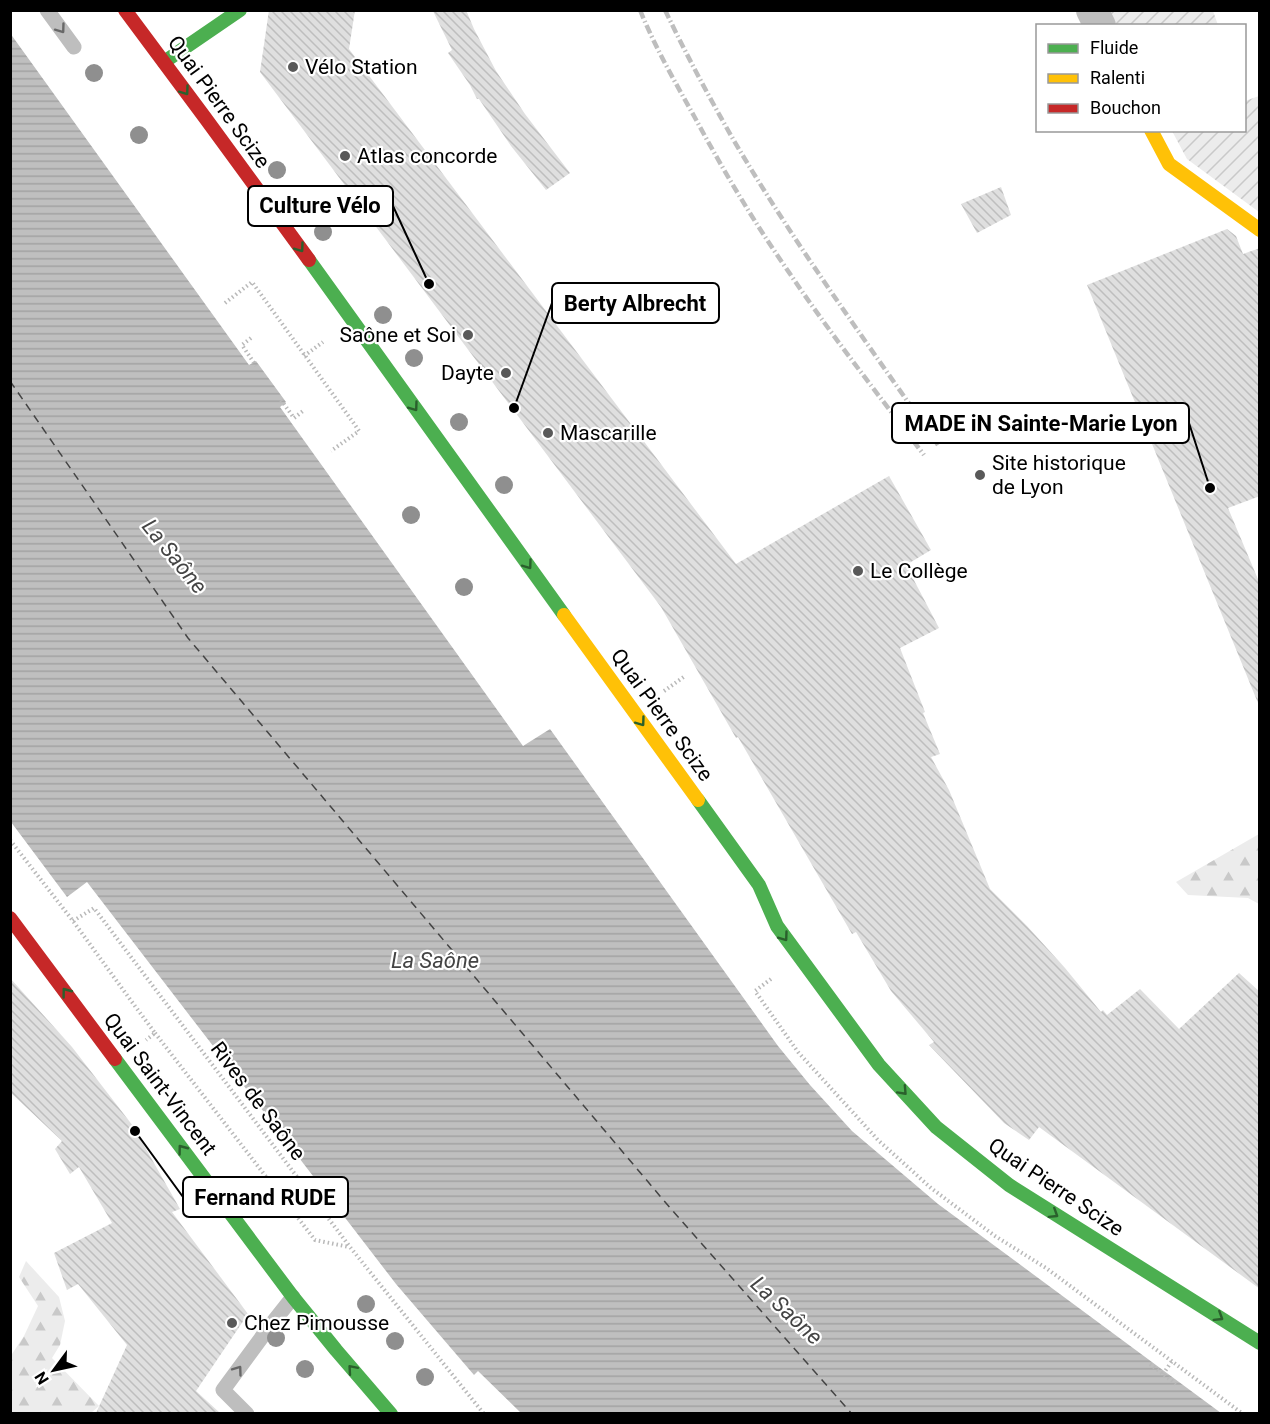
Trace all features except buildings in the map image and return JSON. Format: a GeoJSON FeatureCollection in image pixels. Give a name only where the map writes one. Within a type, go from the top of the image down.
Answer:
{"type":"FeatureCollection","features":[{"type":"Feature","properties":{"kind":"main road","name":"Quai Pierre Scize"},"geometry":{"type":"LineString","coordinates":[[124,10],[311,262],[755,879],[777,926],[879,1065],[936,1127],[1009,1185],[1260,1342]]}},
{"type":"Feature","properties":{"kind":"main road"},"geometry":{"type":"LineString","coordinates":[[164,62],[240,10]]}},
{"type":"Feature","properties":{"kind":"main road"},"geometry":{"type":"LineString","coordinates":[[1151,132],[1169,164],[1260,230]]}},
{"type":"Feature","properties":{"kind":"main road","name":"Quai Saint-Vincent"},"geometry":{"type":"LineString","coordinates":[[10,918],[294,1297],[391,1413]]}},
{"type":"Feature","properties":{"kind":"street"},"geometry":{"type":"LineString","coordinates":[[1092,10],[1099,24]]}},
{"type":"Feature","properties":{"kind":"lane"},"geometry":{"type":"LineString","coordinates":[[47,10],[74,47]]}},
{"type":"Feature","properties":{"kind":"lane"},"geometry":{"type":"LineString","coordinates":[[247,1413],[223,1390],[294,1297]]}},
{"type":"Feature","properties":{"kind":"path"},"geometry":{"type":"LineString","coordinates":[[225,303],[252,282],[358,431],[331,451]]}},
{"type":"Feature","properties":{"kind":"path"},"geometry":{"type":"LineString","coordinates":[[304,356],[328,337]]}},
{"type":"Feature","properties":{"kind":"path"},"geometry":{"type":"LineString","coordinates":[[250,338],[242,345],[256,366]]}},
{"type":"Feature","properties":{"kind":"path"},"geometry":{"type":"LineString","coordinates":[[281,400],[294,418],[303,411]]}},
{"type":"Feature","properties":{"kind":"path"},"geometry":{"type":"LineString","coordinates":[[661,693],[685,676]]}},
{"type":"Feature","properties":{"kind":"path"},"geometry":{"type":"LineString","coordinates":[[10,840],[315,1240],[350,1247]]}},
{"type":"Feature","properties":{"kind":"path","name":"Rives de Saône"},"geometry":{"type":"LineString","coordinates":[[73,921],[94,908],[350,1247],[484,1413]]}},
{"type":"Feature","properties":{"kind":"path"},"geometry":{"type":"LineString","coordinates":[[771,979],[755,990],[798,1052],[878,1140],[946,1200],[995,1236],[1046,1268],[1242,1413]]}},
{"type":"Feature","properties":{"kind":"path"},"geometry":{"type":"LineString","coordinates":[[141,1044],[155,1033]]}},
{"type":"Feature","properties":{"kind":"path"},"geometry":{"type":"LineString","coordinates":[[1164,1374],[1172,1361]]}},
{"type":"Feature","properties":{"kind":"path"},"geometry":{"type":"LineString","coordinates":[[1150,1364],[1176,1384]]}},
{"type":"Feature","properties":{"kind":"green space"},"geometry":{"type":"Polygon","coordinates":[[[1107,11],[1213,11],[1218,24],[1116,24],[1107,11]]]}},
{"type":"Feature","properties":{"kind":"green space"},"geometry":{"type":"Polygon","coordinates":[[[1259,96],[1259,212],[1187,159],[1173,132],[1246,132],[1246,101],[1259,96]]]}},
{"type":"Feature","properties":{"kind":"green space"},"geometry":{"type":"Polygon","coordinates":[[[1259,834],[1259,904],[1248,898],[1188,895],[1176,882],[1259,834]]]}},
{"type":"Feature","properties":{"kind":"green space"},"geometry":{"type":"Polygon","coordinates":[[[26,1261],[59,1297],[65,1321],[60,1345],[52,1358],[99,1406],[91,1413],[11,1413],[10,1357],[24,1336],[38,1306],[19,1277],[26,1261]]]}},
{"type":"Feature","properties":{"kind":"water","name":"La Saône"},"geometry":{"type":"Polygon","coordinates":[[[10,33],[249,365],[256,361],[286,402],[280,407],[523,746],[550,729],[778,1046],[810,1085],[852,1131],[938,1204],[1221,1413],[521,1413],[478,1371],[474,1375],[396,1284],[87,882],[67,897],[11,822],[10,33]]]}},
{"type":"Feature","properties":{"kind":"ferry route"},"geometry":{"type":"LineString","coordinates":[[10,381],[188,638],[671,1209],[852,1414]]}},
{"type":"Feature","properties":{"kind":"railway"},"geometry":{"type":"LineString","coordinates":[[640,10],[680,90],[726,174],[761,231],[819,316],[924,455]]}},
{"type":"Feature","properties":{"kind":"railway"},"geometry":{"type":"LineString","coordinates":[[665,10],[706,91],[781,217],[938,445]]}},
{"type":"Feature","properties":{"kind":"traffic: fast"},"geometry":{"type":"LineString","coordinates":[[164,62],[240,10]]}},
{"type":"Feature","properties":{"kind":"traffic: fast"},"geometry":{"type":"LineString","coordinates":[[309,260],[564,615]]}},
{"type":"Feature","properties":{"kind":"traffic: fast"},"geometry":{"type":"LineString","coordinates":[[698,800],[759,885],[777,926],[879,1065],[936,1127],[1009,1185],[1260,1343]]}},
{"type":"Feature","properties":{"kind":"traffic: fast"},"geometry":{"type":"LineString","coordinates":[[115,1059],[293,1297],[391,1414]]}},
{"type":"Feature","properties":{"kind":"traffic: slow"},"geometry":{"type":"LineString","coordinates":[[1152,132],[1169,164],[1260,230]]}},
{"type":"Feature","properties":{"kind":"traffic: slow"},"geometry":{"type":"LineString","coordinates":[[564,615],[698,800]]}},
{"type":"Feature","properties":{"kind":"traffic: jam"},"geometry":{"type":"LineString","coordinates":[[125,10],[309,260]]}},
{"type":"Feature","properties":{"kind":"traffic: jam"},"geometry":{"type":"LineString","coordinates":[[10,918],[115,1059]]}},
{"type":"Feature","properties":{"kind":"place","name":"Vélo Station"},"geometry":{"type":"Point","coordinates":[293,67]}},
{"type":"Feature","properties":{"kind":"place","name":"Atlas concorde"},"geometry":{"type":"Point","coordinates":[345,156]}},
{"type":"Feature","properties":{"kind":"place","name":"Culture Vélo"},"geometry":{"type":"Point","coordinates":[429,284]}},
{"type":"Feature","properties":{"kind":"place","name":"Saône et Soi"},"geometry":{"type":"Point","coordinates":[468,335]}},
{"type":"Feature","properties":{"kind":"place","name":"Dayte"},"geometry":{"type":"Point","coordinates":[506,373]}},
{"type":"Feature","properties":{"kind":"place","name":"Berty Albrecht"},"geometry":{"type":"Point","coordinates":[514,408]}},
{"type":"Feature","properties":{"kind":"place","name":"Mascarille"},"geometry":{"type":"Point","coordinates":[548,433]}},
{"type":"Feature","properties":{"kind":"place","name":"Site historique de Lyon"},"geometry":{"type":"Point","coordinates":[980,475]}},
{"type":"Feature","properties":{"kind":"place","name":"MADE iN Sainte-Marie Lyon"},"geometry":{"type":"Point","coordinates":[1210,488]}},
{"type":"Feature","properties":{"kind":"place","name":"Le Collège"},"geometry":{"type":"Point","coordinates":[858,571]}},
{"type":"Feature","properties":{"kind":"place","name":"Fernand RUDE"},"geometry":{"type":"Point","coordinates":[135,1131]}},
{"type":"Feature","properties":{"kind":"place","name":"Chez Pimousse"},"geometry":{"type":"Point","coordinates":[232,1323]}}]}
